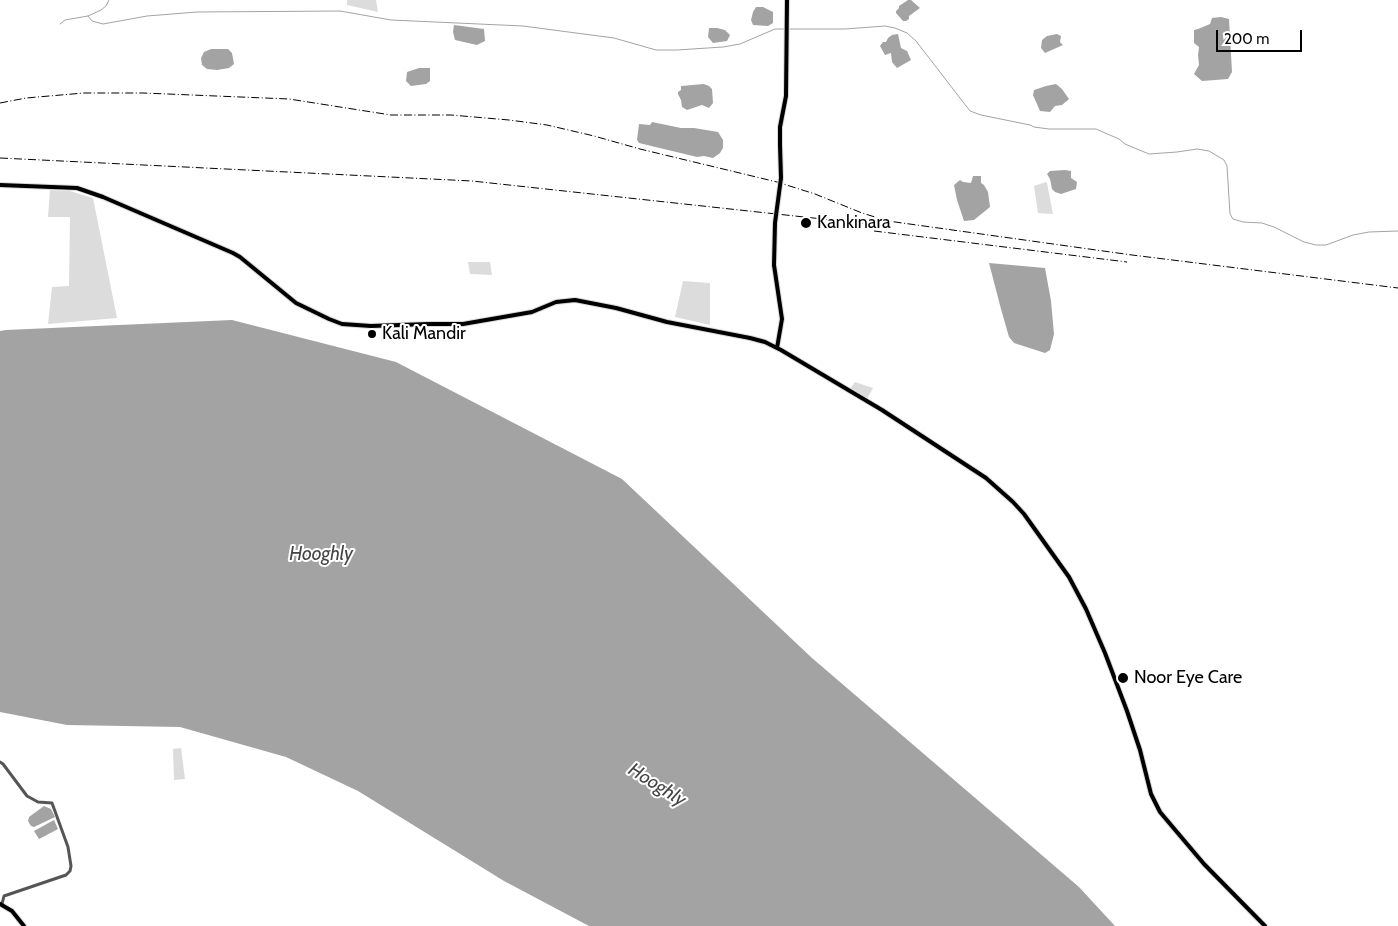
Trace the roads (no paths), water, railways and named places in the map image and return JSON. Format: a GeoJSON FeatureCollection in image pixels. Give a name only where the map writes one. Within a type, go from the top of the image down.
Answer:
{"type":"FeatureCollection","features":[{"type":"Feature","properties":{"kind":"main road"},"geometry":{"type":"LineString","coordinates":[[777,348],[782,319],[774,265],[775,223],[781,178],[780,127],[786,96],[787,0]]}},
{"type":"Feature","properties":{"kind":"main road"},"geometry":{"type":"LineString","coordinates":[[0,185],[77,188],[103,197],[233,252],[296,303],[329,320],[342,324],[371,326],[463,324],[532,312],[556,302],[575,300],[616,308],[669,322],[750,338],[777,348],[882,410],[986,478],[1024,514],[1069,577],[1086,609],[1128,711],[1152,794],[1160,812],[1204,864],[1265,926]]}},
{"type":"Feature","properties":{"kind":"main road"},"geometry":{"type":"LineString","coordinates":[[1,904],[12,912],[24,926]]}},
{"type":"Feature","properties":{"kind":"street"},"geometry":{"type":"LineString","coordinates":[[0,762],[27,796],[38,802],[52,803],[68,846],[71,866],[70,871],[66,874],[4,896],[1,904]]}},
{"type":"Feature","properties":{"kind":"water"},"geometry":{"type":"Polygon","coordinates":[[[911,0],[920,8],[909,16],[909,19],[903,21],[896,11],[899,6],[911,0]]]}},
{"type":"Feature","properties":{"kind":"water"},"geometry":{"type":"Polygon","coordinates":[[[756,7],[763,7],[773,12],[773,23],[768,26],[753,25],[751,20],[756,7]]]}},
{"type":"Feature","properties":{"kind":"water"},"geometry":{"type":"Polygon","coordinates":[[[1221,17],[1229,19],[1232,72],[1228,79],[1202,81],[1194,74],[1199,65],[1199,47],[1194,43],[1194,30],[1210,24],[1212,18],[1221,17]]]}},
{"type":"Feature","properties":{"kind":"water"},"geometry":{"type":"Polygon","coordinates":[[[454,25],[484,29],[485,41],[477,45],[455,40],[454,25]]]}},
{"type":"Feature","properties":{"kind":"water"},"geometry":{"type":"Polygon","coordinates":[[[709,28],[725,30],[730,35],[727,41],[713,43],[708,37],[709,28]]]}},
{"type":"Feature","properties":{"kind":"water"},"geometry":{"type":"Polygon","coordinates":[[[898,34],[901,48],[907,51],[911,60],[897,68],[892,62],[891,53],[885,55],[880,46],[892,35],[898,34]]]}},
{"type":"Feature","properties":{"kind":"water"},"geometry":{"type":"Polygon","coordinates":[[[1057,34],[1061,36],[1060,42],[1063,45],[1045,53],[1041,48],[1042,40],[1047,36],[1057,34]]]}},
{"type":"Feature","properties":{"kind":"water"},"geometry":{"type":"Polygon","coordinates":[[[211,49],[228,49],[232,53],[234,64],[229,68],[207,69],[202,65],[201,58],[204,52],[211,49]]]}},
{"type":"Feature","properties":{"kind":"water"},"geometry":{"type":"Polygon","coordinates":[[[419,68],[430,68],[430,81],[426,84],[411,86],[406,81],[407,72],[419,68]]]}},
{"type":"Feature","properties":{"kind":"water"},"geometry":{"type":"Polygon","coordinates":[[[704,84],[712,89],[713,103],[709,108],[702,105],[687,110],[682,107],[678,94],[681,86],[704,84]]]}},
{"type":"Feature","properties":{"kind":"water"},"geometry":{"type":"Polygon","coordinates":[[[1056,84],[1069,99],[1062,105],[1055,106],[1050,112],[1040,111],[1033,95],[1034,90],[1056,84]]]}},
{"type":"Feature","properties":{"kind":"water"},"geometry":{"type":"Polygon","coordinates":[[[652,122],[681,128],[718,132],[723,140],[723,148],[713,158],[697,157],[639,143],[637,140],[639,124],[650,125],[652,122]]]}},
{"type":"Feature","properties":{"kind":"water"},"geometry":{"type":"Polygon","coordinates":[[[1050,171],[1071,171],[1071,178],[1077,182],[1076,189],[1061,194],[1052,189],[1047,174],[1050,171]]]}},
{"type":"Feature","properties":{"kind":"water"},"geometry":{"type":"Polygon","coordinates":[[[973,176],[981,176],[981,183],[988,192],[990,207],[974,220],[964,221],[954,185],[960,180],[971,183],[973,176]]]}},
{"type":"Feature","properties":{"kind":"water"},"geometry":{"type":"Polygon","coordinates":[[[989,263],[1045,268],[1054,334],[1050,350],[1045,353],[1014,343],[1009,337],[989,263]]]}},
{"type":"Feature","properties":{"kind":"water","name":"Hooghly"},"geometry":{"type":"Polygon","coordinates":[[[232,320],[396,362],[622,479],[812,658],[1079,887],[1115,926],[589,926],[504,881],[358,791],[286,757],[180,727],[67,725],[0,712],[0,331],[232,320]]]}},
{"type":"Feature","properties":{"kind":"water"},"geometry":{"type":"Polygon","coordinates":[[[44,806],[51,809],[55,817],[34,827],[31,826],[28,821],[29,817],[44,806]]]}},
{"type":"Feature","properties":{"kind":"water"},"geometry":{"type":"Polygon","coordinates":[[[54,820],[58,829],[39,839],[34,831],[54,820]]]}},
{"type":"Feature","properties":{"kind":"waterway"},"geometry":{"type":"LineString","coordinates":[[60,24],[65,20],[88,16],[101,10],[109,0]]}},
{"type":"Feature","properties":{"kind":"waterway"},"geometry":{"type":"LineString","coordinates":[[88,16],[92,21],[103,24],[147,16],[197,12],[340,11],[391,20],[523,26],[614,38],[656,50],[723,47],[740,44],[775,29],[784,29]]}},
{"type":"Feature","properties":{"kind":"waterway"},"geometry":{"type":"LineString","coordinates":[[788,29],[845,29],[885,26],[895,28],[907,33],[916,41],[970,111],[1034,127],[1049,129],[1096,129],[1149,154],[1197,149],[1209,151],[1224,160],[1227,166],[1230,214],[1233,219],[1243,222],[1262,223],[1304,242],[1316,245],[1326,245],[1353,235],[1369,232],[1398,231]]}},
{"type":"Feature","properties":{"kind":"railway"},"geometry":{"type":"LineString","coordinates":[[0,103],[26,98],[84,93],[143,93],[289,99],[391,115],[451,115],[547,125],[777,182],[888,221],[1132,255],[1398,288]]}},
{"type":"Feature","properties":{"kind":"railway"},"geometry":{"type":"LineString","coordinates":[[0,158],[472,181],[887,226]]}},
{"type":"Feature","properties":{"kind":"railway"},"geometry":{"type":"LineString","coordinates":[[874,231],[1127,262]]}},
{"type":"Feature","properties":{"kind":"place","name":"Kankinara"},"geometry":{"type":"Point","coordinates":[806,223]}},
{"type":"Feature","properties":{"kind":"place","name":"Kali Mandir"},"geometry":{"type":"Point","coordinates":[372,334]}},
{"type":"Feature","properties":{"kind":"place","name":"Noor Eye Care"},"geometry":{"type":"Point","coordinates":[1123,678]}}]}
